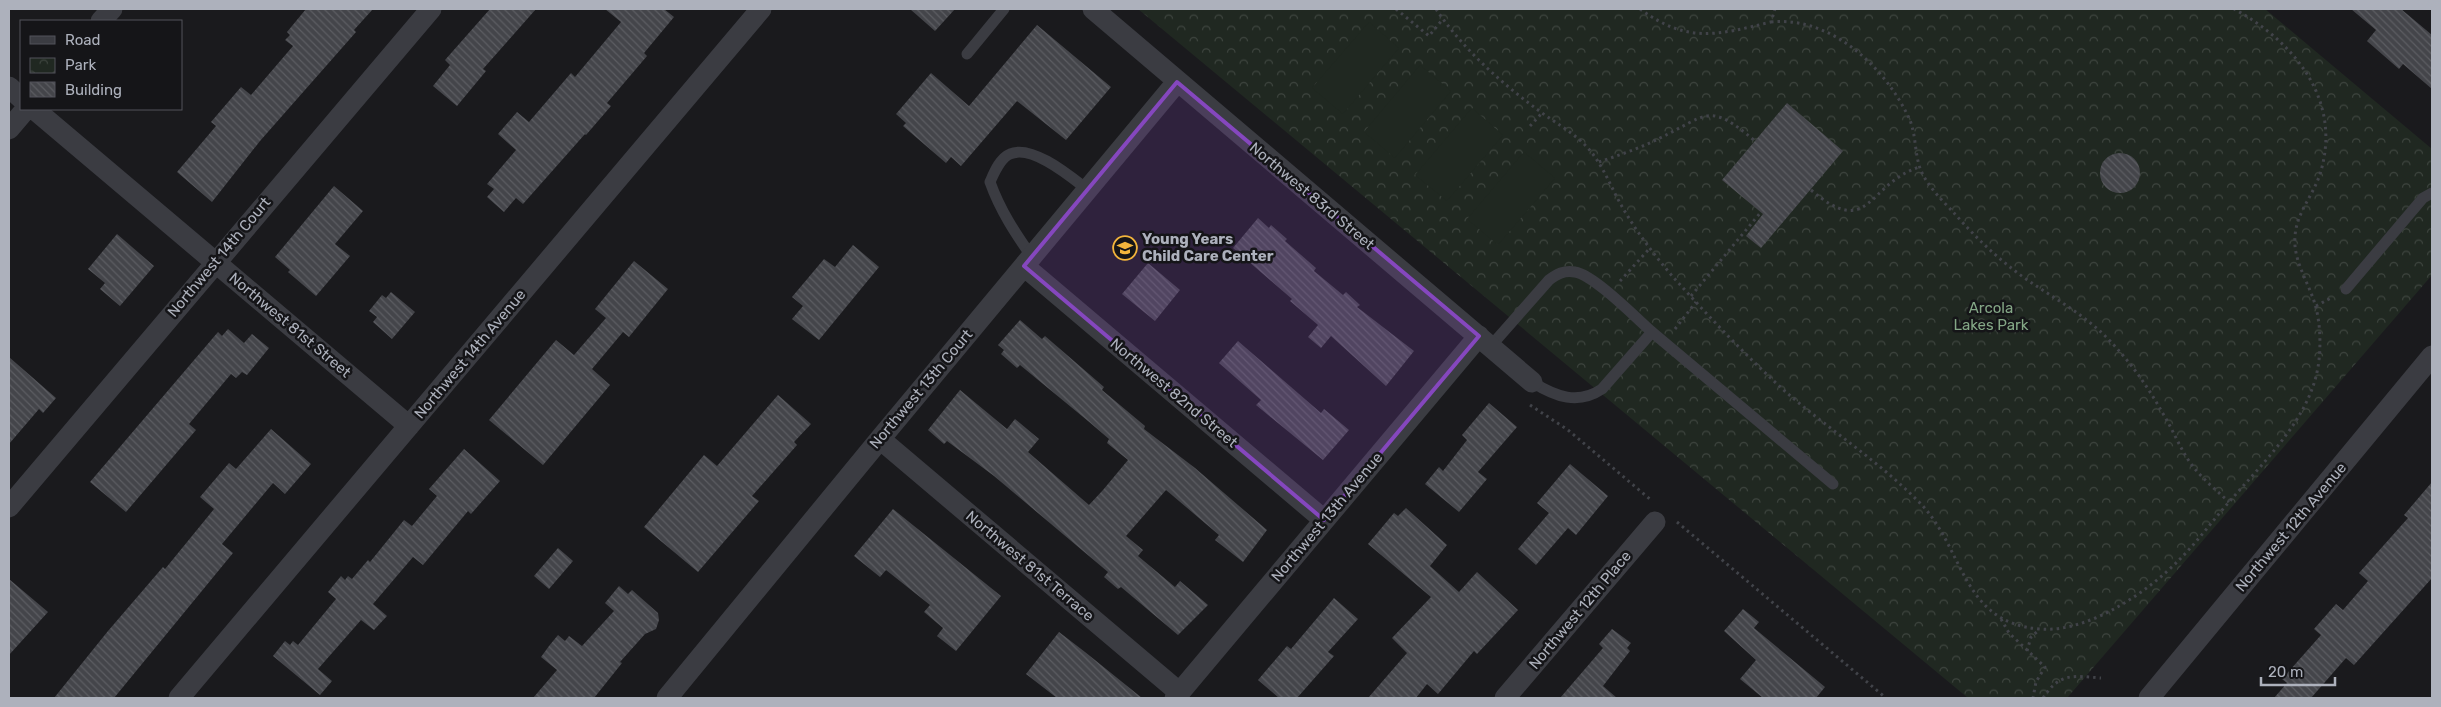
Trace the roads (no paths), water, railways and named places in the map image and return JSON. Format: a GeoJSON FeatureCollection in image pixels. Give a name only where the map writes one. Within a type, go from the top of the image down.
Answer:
{"type":"FeatureCollection","features":[{"type":"Feature","properties":{"kind":"street"},"geometry":{"type":"LineString","coordinates":[[102,20],[112,9]]}},
{"type":"Feature","properties":{"kind":"street","name":"Northwest 14th Court"},"geometry":{"type":"LineString","coordinates":[[9,507],[214,262],[431,9]]}},
{"type":"Feature","properties":{"kind":"street","name":"Northwest 14th Avenue"},"geometry":{"type":"LineString","coordinates":[[178,698],[761,9]]}},
{"type":"Feature","properties":{"kind":"street","name":"Northwest 83rd Street"},"geometry":{"type":"LineString","coordinates":[[1093,9],[1485,342],[1529,392]]}},
{"type":"Feature","properties":{"kind":"street","name":"Northwest 13th Court"},"geometry":{"type":"LineString","coordinates":[[667,698],[1177,82]]}},
{"type":"Feature","properties":{"kind":"street"},"geometry":{"type":"LineString","coordinates":[[9,87],[20,97]]}},
{"type":"Feature","properties":{"kind":"street"},"geometry":{"type":"LineString","coordinates":[[9,130],[25,110]]}},
{"type":"Feature","properties":{"kind":"street","name":"Northwest 81st Street"},"geometry":{"type":"LineString","coordinates":[[35,110],[409,426]]}},
{"type":"Feature","properties":{"kind":"street","name":"Northwest 82nd Street"},"geometry":{"type":"LineString","coordinates":[[1028,262],[1324,520]]}},
{"type":"Feature","properties":{"kind":"street","name":"Northwest 13th Avenue"},"geometry":{"type":"LineString","coordinates":[[1177,696],[1324,520],[1485,342]]}},
{"type":"Feature","properties":{"kind":"street","name":"Northwest 12th Avenue"},"geometry":{"type":"LineString","coordinates":[[2149,698],[2432,356]]}},
{"type":"Feature","properties":{"kind":"street","name":"Northwest 81st Terrace"},"geometry":{"type":"LineString","coordinates":[[880,439],[1177,696]]}},
{"type":"Feature","properties":{"kind":"street","name":"Northwest 12th Place"},"geometry":{"type":"LineString","coordinates":[[1505,698],[1665,521]]}},
{"type":"Feature","properties":{"kind":"lane"},"geometry":{"type":"LineString","coordinates":[[967,54],[1004,9]]}},
{"type":"Feature","properties":{"kind":"lane"},"geometry":{"type":"LineString","coordinates":[[1028,262],[998,203],[990,182],[996,169],[1009,154],[1023,152],[1047,161],[1088,190]]}},
{"type":"Feature","properties":{"kind":"lane"},"geometry":{"type":"LineString","coordinates":[[2346,289],[2423,198],[2432,193]]}},
{"type":"Feature","properties":{"kind":"lane"},"geometry":{"type":"LineString","coordinates":[[1485,342],[1549,280],[1558,274],[1576,272],[1590,278],[1833,484]]}},
{"type":"Feature","properties":{"kind":"lane"},"geometry":{"type":"LineString","coordinates":[[1529,392],[1579,399],[1592,395],[1602,389],[1652,332]]}},
{"type":"Feature","properties":{"kind":"place","name":"Young Years Child Care Center"},"geometry":{"type":"Point","coordinates":[1125,248]}},
{"type":"Feature","properties":{"kind":"park label","name":"Arcola Lakes Park"},"geometry":{"type":"Point","coordinates":[1991,316]}}]}
